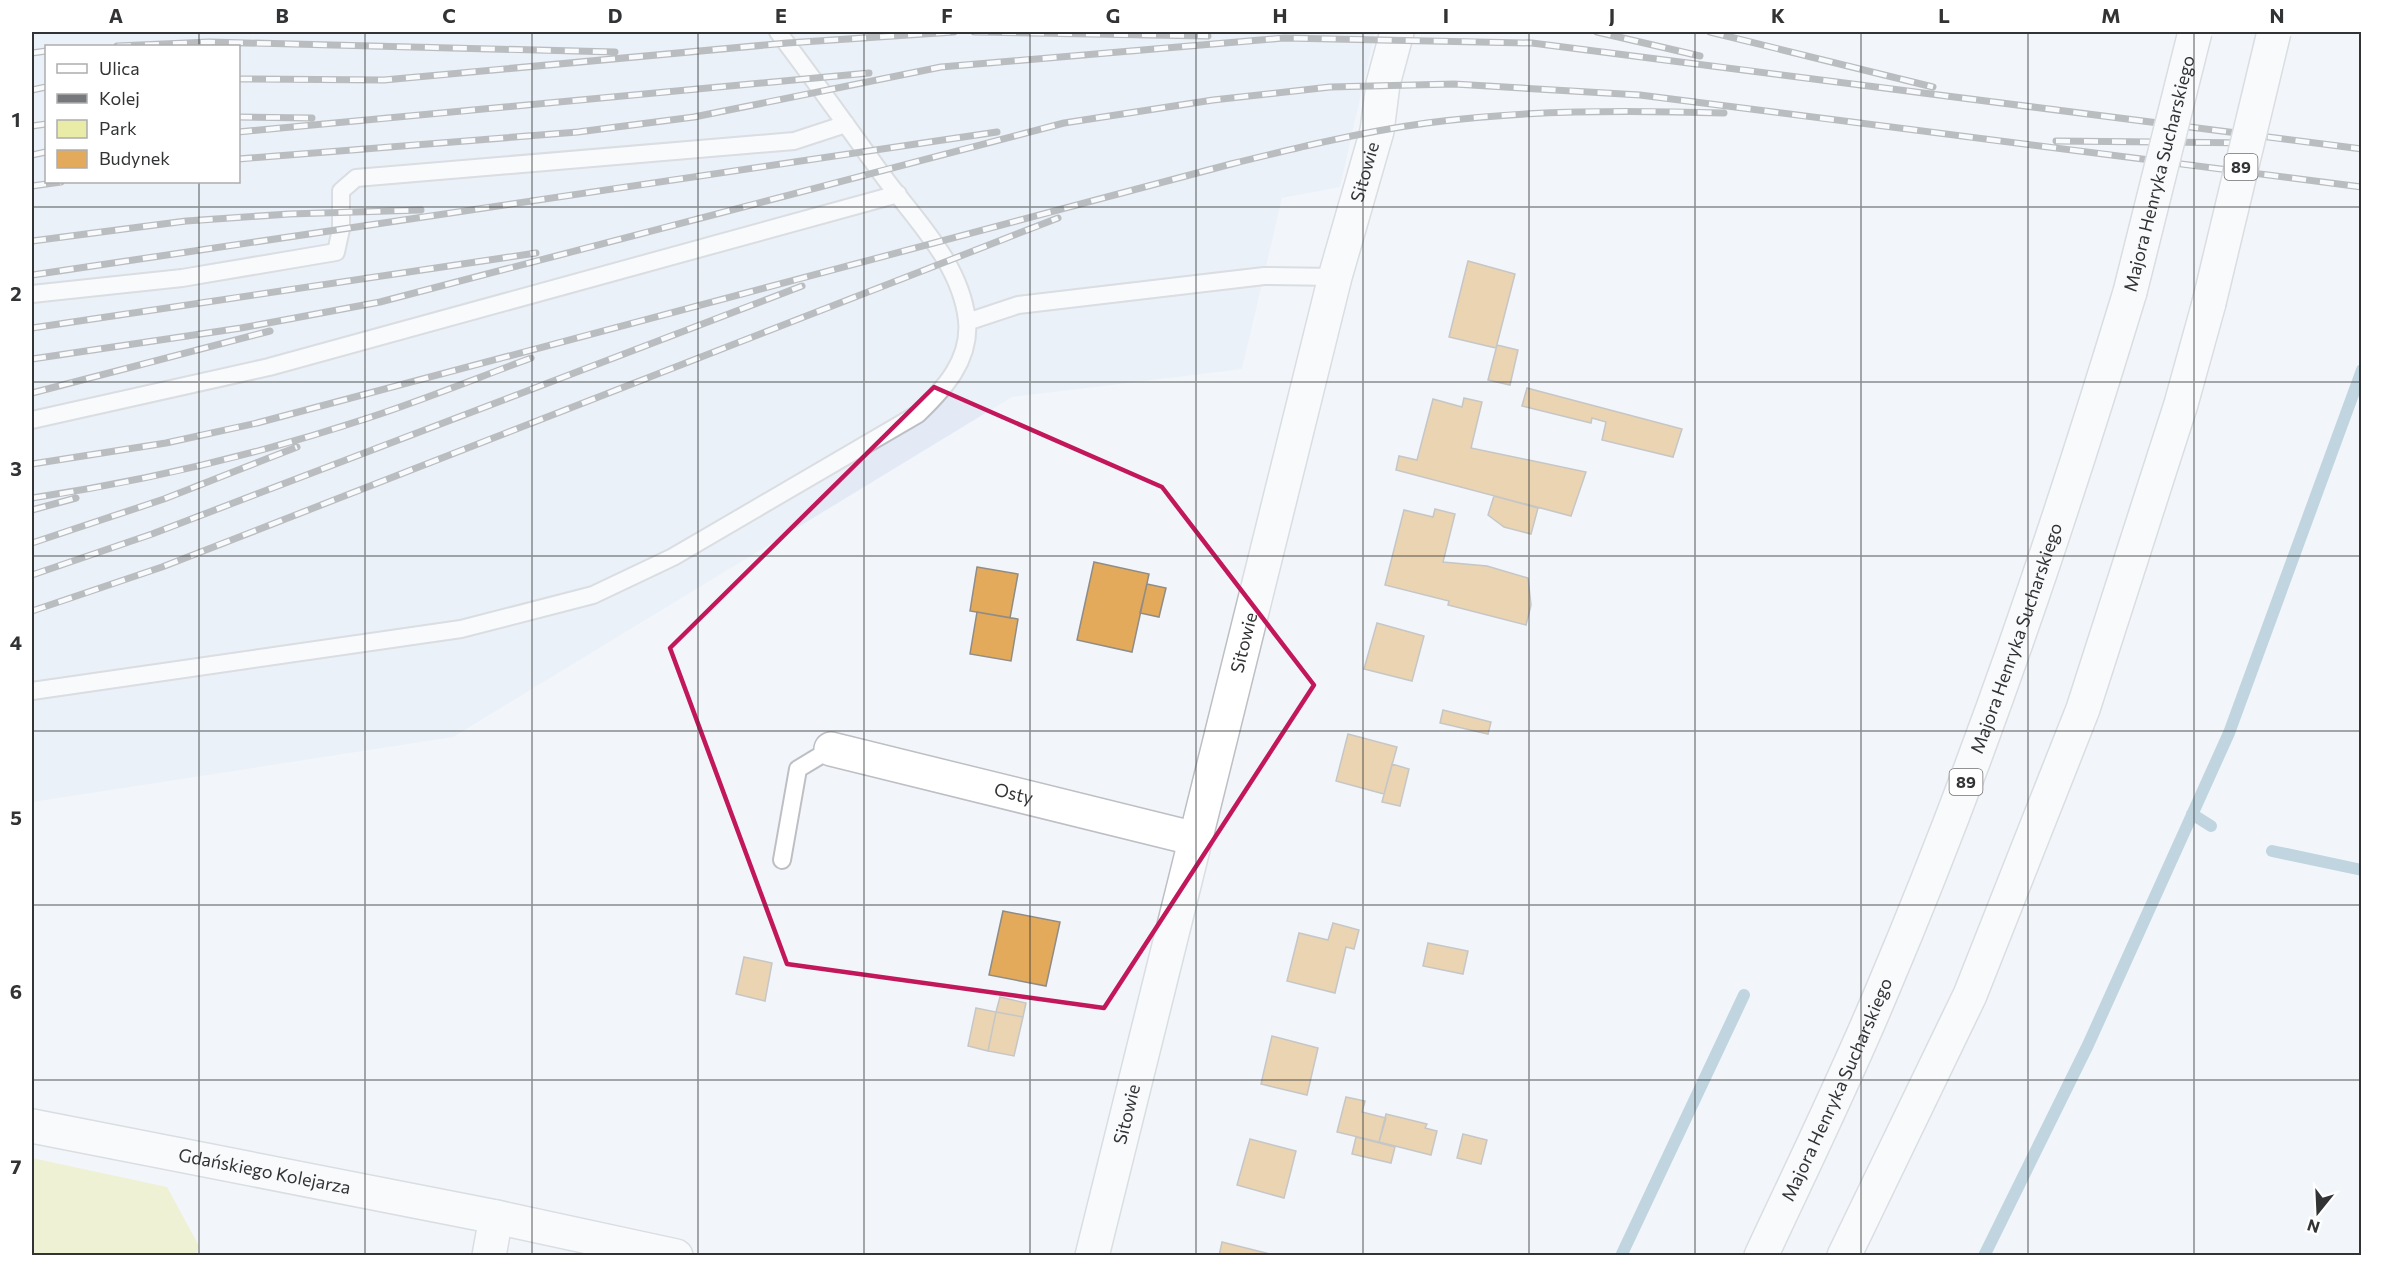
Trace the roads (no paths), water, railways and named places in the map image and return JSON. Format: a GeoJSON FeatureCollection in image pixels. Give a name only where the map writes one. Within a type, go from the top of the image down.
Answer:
{"type":"FeatureCollection","features":[{"type":"Feature","properties":{"kind":"main road","name":"Sitowie"},"geometry":{"type":"LineString","coordinates":[[1092,1256],[1335,277],[1377,131],[1383,84],[1397,32]]}},
{"type":"Feature","properties":{"kind":"main road","name":"Majora Henryka Sucharskiego"},"geometry":{"type":"LineString","coordinates":[[1761,1256],[1882,993],[1942,842],[2045,563],[2130,292],[2195,32]]}},
{"type":"Feature","properties":{"kind":"main road","name":"89"},"geometry":{"type":"LineString","coordinates":[[1844,1256],[1970,995],[2083,709],[2181,404],[2274,32]]}},
{"type":"Feature","properties":{"kind":"main road","name":"Osty"},"geometry":{"type":"LineString","coordinates":[[831,749],[1196,839]]}},
{"type":"Feature","properties":{"kind":"main road","name":"Gdańskiego Kolejarza"},"geometry":{"type":"LineString","coordinates":[[32,1126],[496,1217],[676,1256]]}},
{"type":"Feature","properties":{"kind":"main road"},"geometry":{"type":"LineString","coordinates":[[489,1256],[496,1217]]}},
{"type":"Feature","properties":{"kind":"lane"},"geometry":{"type":"LineString","coordinates":[[32,691],[461,629],[593,595],[673,556],[918,414],[944,389],[962,359],[967,322],[958,281],[778,32]]}},
{"type":"Feature","properties":{"kind":"lane"},"geometry":{"type":"LineString","coordinates":[[32,294],[182,278],[336,252],[340,229],[341,191],[356,178],[794,141],[846,124]]}},
{"type":"Feature","properties":{"kind":"lane"},"geometry":{"type":"LineString","coordinates":[[32,420],[269,367],[897,194]]}},
{"type":"Feature","properties":{"kind":"lane"},"geometry":{"type":"LineString","coordinates":[[967,322],[1018,305],[1264,276],[1335,277]]}},
{"type":"Feature","properties":{"kind":"lane"},"geometry":{"type":"LineString","coordinates":[[782,860],[798,769],[831,749]]}},
{"type":"Feature","properties":{"kind":"waterway"},"geometry":{"type":"LineString","coordinates":[[1984,1256],[2088,1045],[2229,733],[2362,370]]}},
{"type":"Feature","properties":{"kind":"waterway"},"geometry":{"type":"LineString","coordinates":[[2192,814],[2211,826]]}},
{"type":"Feature","properties":{"kind":"waterway"},"geometry":{"type":"LineString","coordinates":[[2272,851],[2362,870]]}},
{"type":"Feature","properties":{"kind":"waterway"},"geometry":{"type":"LineString","coordinates":[[1621,1256],[1744,995]]}},
{"type":"Feature","properties":{"kind":"railway"},"geometry":{"type":"LineString","coordinates":[[240,79],[384,80],[787,43],[954,32]]}},
{"type":"Feature","properties":{"kind":"railway"},"geometry":{"type":"LineString","coordinates":[[974,32],[1208,36]]}},
{"type":"Feature","properties":{"kind":"railway"},"geometry":{"type":"LineString","coordinates":[[1597,32],[1700,56]]}},
{"type":"Feature","properties":{"kind":"railway"},"geometry":{"type":"LineString","coordinates":[[1710,32],[1933,87]]}},
{"type":"Feature","properties":{"kind":"railway"},"geometry":{"type":"LineString","coordinates":[[240,159],[578,132],[694,117],[941,67],[1284,38],[1532,43],[2362,149]]}},
{"type":"Feature","properties":{"kind":"railway"},"geometry":{"type":"LineString","coordinates":[[140,45],[209,42],[615,52]]}},
{"type":"Feature","properties":{"kind":"railway"},"geometry":{"type":"LineString","coordinates":[[32,53],[45,51]]}},
{"type":"Feature","properties":{"kind":"railway"},"geometry":{"type":"LineString","coordinates":[[240,132],[869,73]]}},
{"type":"Feature","properties":{"kind":"railway"},"geometry":{"type":"LineString","coordinates":[[32,359],[241,328],[380,302],[1064,123],[1213,100],[1330,87],[1454,84],[1640,95],[2362,187]]}},
{"type":"Feature","properties":{"kind":"railway"},"geometry":{"type":"LineString","coordinates":[[32,90],[45,87]]}},
{"type":"Feature","properties":{"kind":"railway"},"geometry":{"type":"LineString","coordinates":[[32,464],[166,443],[257,423],[1304,146],[1427,123],[1538,113],[1613,111],[1724,113]]}},
{"type":"Feature","properties":{"kind":"railway"},"geometry":{"type":"LineString","coordinates":[[240,117],[312,118]]}},
{"type":"Feature","properties":{"kind":"railway"},"geometry":{"type":"LineString","coordinates":[[32,126],[45,124]]}},
{"type":"Feature","properties":{"kind":"railway"},"geometry":{"type":"LineString","coordinates":[[32,275],[997,132]]}},
{"type":"Feature","properties":{"kind":"railway"},"geometry":{"type":"LineString","coordinates":[[2056,141],[2257,143]]}},
{"type":"Feature","properties":{"kind":"railway"},"geometry":{"type":"LineString","coordinates":[[32,155],[45,152]]}},
{"type":"Feature","properties":{"kind":"railway"},"geometry":{"type":"LineString","coordinates":[[32,186],[54,183]]}},
{"type":"Feature","properties":{"kind":"railway"},"geometry":{"type":"LineString","coordinates":[[32,241],[186,221],[289,214],[421,210]]}},
{"type":"Feature","properties":{"kind":"railway"},"geometry":{"type":"LineString","coordinates":[[32,611],[162,567],[1058,218]]}},
{"type":"Feature","properties":{"kind":"railway"},"geometry":{"type":"LineString","coordinates":[[32,328],[536,253]]}},
{"type":"Feature","properties":{"kind":"railway"},"geometry":{"type":"LineString","coordinates":[[32,575],[152,534],[802,286]]}},
{"type":"Feature","properties":{"kind":"railway"},"geometry":{"type":"LineString","coordinates":[[32,393],[270,331]]}},
{"type":"Feature","properties":{"kind":"railway"},"geometry":{"type":"LineString","coordinates":[[32,498],[160,475],[244,455],[389,411],[531,358]]}},
{"type":"Feature","properties":{"kind":"railway"},"geometry":{"type":"LineString","coordinates":[[32,543],[164,499],[297,447]]}},
{"type":"Feature","properties":{"kind":"railway"},"geometry":{"type":"LineString","coordinates":[[32,510],[76,498]]}}]}
